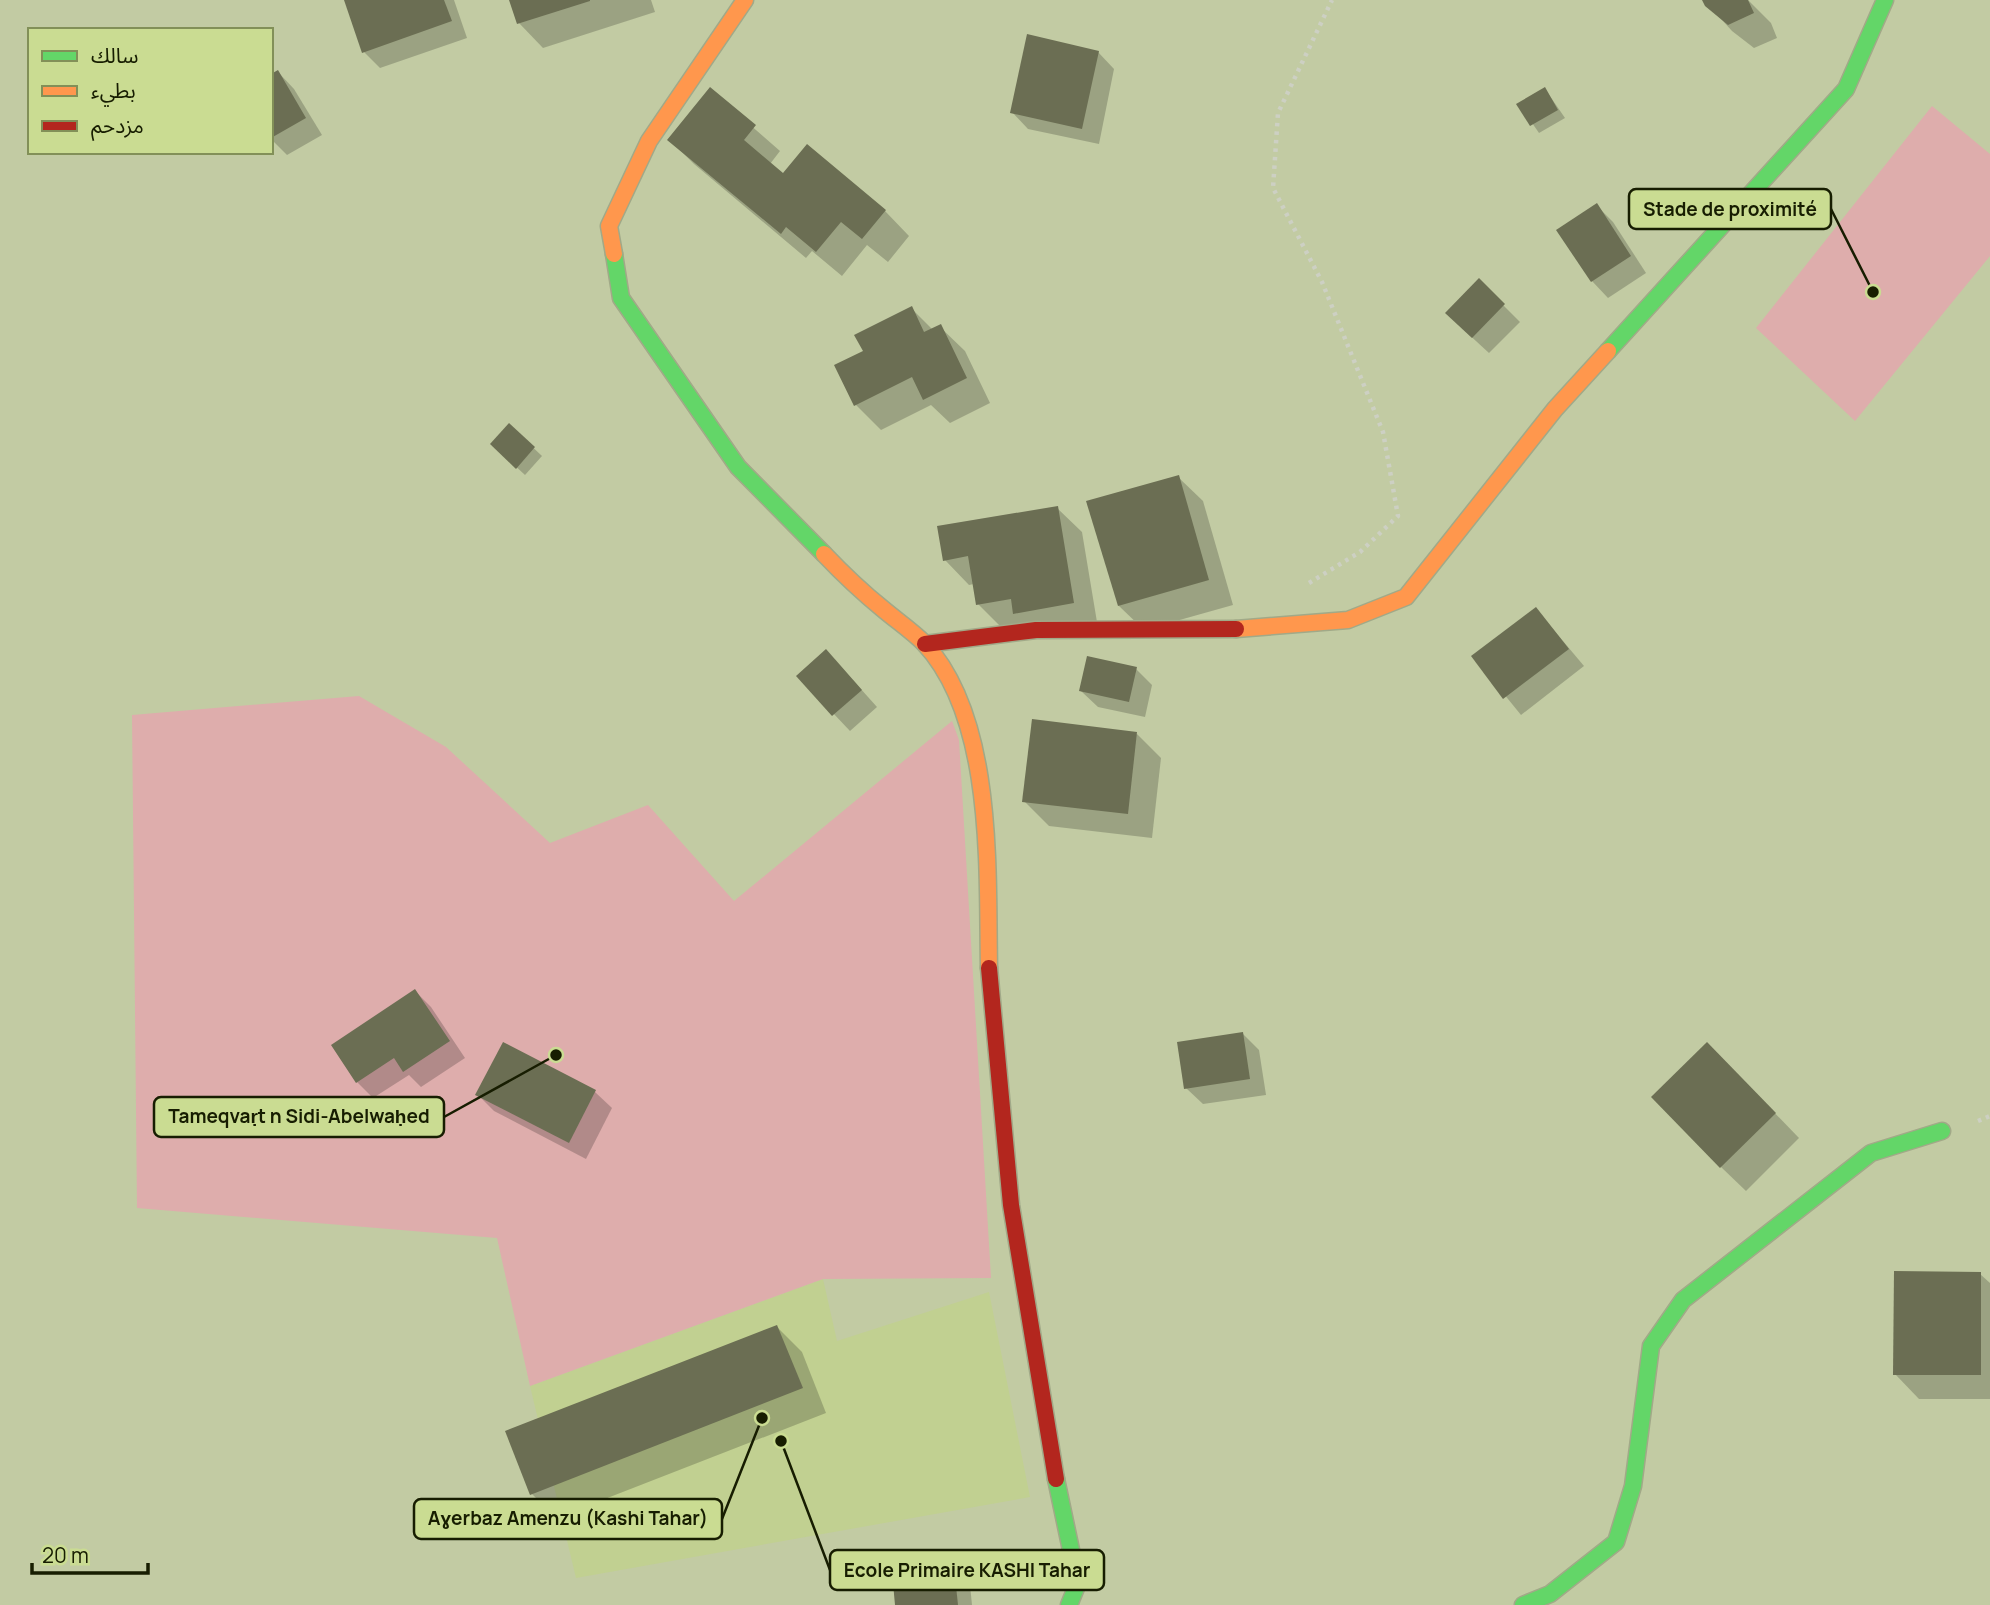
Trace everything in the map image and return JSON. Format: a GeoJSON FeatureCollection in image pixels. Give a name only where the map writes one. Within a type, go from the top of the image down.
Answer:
{"type":"FeatureCollection","features":[{"type":"Feature","properties":{"kind":"street"},"geometry":{"type":"LineString","coordinates":[[745,0],[649,141],[609,226],[621,298],[738,467],[855,586],[925,644],[949,681],[972,735],[986,814],[990,1000],[1011,1205],[1054,1468],[1078,1583],[1069,1605]]}},
{"type":"Feature","properties":{"kind":"street"},"geometry":{"type":"LineString","coordinates":[[925,644],[1036,630],[1249,629],[1348,620],[1406,597],[1555,410],[1846,89],[1885,0]]}},
{"type":"Feature","properties":{"kind":"street"},"geometry":{"type":"LineString","coordinates":[[1522,1605],[1550,1594],[1616,1542],[1633,1486],[1651,1346],[1683,1300],[1871,1153],[1942,1131]]}},
{"type":"Feature","properties":{"kind":"path"},"geometry":{"type":"LineString","coordinates":[[1300,588],[1360,552],[1398,516],[1383,432],[1322,282],[1273,188],[1278,113],[1332,0]]}},
{"type":"Feature","properties":{"kind":"shaded area"},"geometry":{"type":"Polygon","coordinates":[[[1932,106],[1990,154],[1990,256],[1855,421],[1756,328],[1932,106]]]}},
{"type":"Feature","properties":{"kind":"shaded area"},"geometry":{"type":"Polygon","coordinates":[[[359,696],[446,747],[550,843],[648,805],[734,901],[952,721],[959,740],[991,1278],[823,1279],[530,1386],[497,1238],[137,1208],[132,715],[359,696]]]}},
{"type":"Feature","properties":{"kind":"shaded area"},"geometry":{"type":"Polygon","coordinates":[[[823,1279],[837,1341],[989,1292],[1030,1497],[576,1578],[530,1386],[823,1279]]]}},
{"type":"Feature","properties":{"kind":"building"},"geometry":{"type":"Polygon","coordinates":[[[344,0],[444,0],[452,21],[362,53],[344,0]]]}},
{"type":"Feature","properties":{"kind":"building"},"geometry":{"type":"Polygon","coordinates":[[[509,0],[590,0],[590,1],[517,24],[509,0]]]}},
{"type":"Feature","properties":{"kind":"building"},"geometry":{"type":"Polygon","coordinates":[[[1702,0],[1748,0],[1754,13],[1728,25],[1705,6],[1702,0]]]}},
{"type":"Feature","properties":{"kind":"building"},"geometry":{"type":"Polygon","coordinates":[[[1027,34],[1099,51],[1082,129],[1010,113],[1027,34]]]}},
{"type":"Feature","properties":{"kind":"building"},"geometry":{"type":"Polygon","coordinates":[[[278,70],[306,118],[273,137],[273,73],[278,70]]]}},
{"type":"Feature","properties":{"kind":"building"},"geometry":{"type":"Polygon","coordinates":[[[710,87],[756,125],[744,140],[783,173],[807,144],[886,210],[862,239],[841,222],[816,252],[786,227],[781,234],[667,140],[710,87]]]}},
{"type":"Feature","properties":{"kind":"building"},"geometry":{"type":"Polygon","coordinates":[[[1545,87],[1558,110],[1530,126],[1516,104],[1545,87]]]}},
{"type":"Feature","properties":{"kind":"building"},"geometry":{"type":"Polygon","coordinates":[[[1597,203],[1631,256],[1591,282],[1556,230],[1597,203]]]}},
{"type":"Feature","properties":{"kind":"building"},"geometry":{"type":"Polygon","coordinates":[[[1479,278],[1505,304],[1472,338],[1445,313],[1479,278]]]}},
{"type":"Feature","properties":{"kind":"building"},"geometry":{"type":"Polygon","coordinates":[[[912,306],[924,332],[941,324],[967,378],[923,400],[912,377],[854,406],[834,365],[863,351],[854,335],[912,306]]]}},
{"type":"Feature","properties":{"kind":"building"},"geometry":{"type":"Polygon","coordinates":[[[509,423],[535,447],[516,469],[490,444],[509,423]]]}},
{"type":"Feature","properties":{"kind":"building"},"geometry":{"type":"Polygon","coordinates":[[[1179,475],[1209,580],[1118,606],[1086,501],[1179,475]]]}},
{"type":"Feature","properties":{"kind":"building"},"geometry":{"type":"Polygon","coordinates":[[[1058,506],[1074,603],[1013,614],[1011,599],[976,605],[968,556],[943,561],[937,526],[1058,506]]]}},
{"type":"Feature","properties":{"kind":"building"},"geometry":{"type":"Polygon","coordinates":[[[1536,607],[1569,649],[1503,699],[1471,656],[1536,607]]]}},
{"type":"Feature","properties":{"kind":"building"},"geometry":{"type":"Polygon","coordinates":[[[826,649],[862,690],[832,716],[796,676],[826,649]]]}},
{"type":"Feature","properties":{"kind":"building"},"geometry":{"type":"Polygon","coordinates":[[[1087,656],[1137,667],[1129,702],[1079,691],[1087,656]]]}},
{"type":"Feature","properties":{"kind":"building"},"geometry":{"type":"Polygon","coordinates":[[[1032,719],[1137,732],[1128,814],[1022,802],[1032,719]]]}},
{"type":"Feature","properties":{"kind":"building"},"geometry":{"type":"Polygon","coordinates":[[[415,989],[450,1041],[403,1072],[394,1058],[356,1083],[331,1045],[415,989]]]}},
{"type":"Feature","properties":{"kind":"building"},"geometry":{"type":"Polygon","coordinates":[[[1243,1032],[1250,1079],[1184,1089],[1177,1042],[1243,1032]]]}},
{"type":"Feature","properties":{"kind":"building"},"geometry":{"type":"Polygon","coordinates":[[[503,1042],[596,1090],[569,1143],[475,1095],[503,1042]]]}},
{"type":"Feature","properties":{"kind":"building"},"geometry":{"type":"Polygon","coordinates":[[[1707,1042],[1776,1113],[1720,1168],[1651,1097],[1707,1042]]]}},
{"type":"Feature","properties":{"kind":"building"},"geometry":{"type":"Polygon","coordinates":[[[1894,1271],[1981,1272],[1981,1375],[1893,1375],[1894,1271]]]}},
{"type":"Feature","properties":{"kind":"building"},"geometry":{"type":"Polygon","coordinates":[[[777,1325],[803,1388],[530,1495],[505,1431],[777,1325]]]}},
{"type":"Feature","properties":{"kind":"building"},"geometry":{"type":"Polygon","coordinates":[[[954,1567],[958,1605],[895,1605],[892,1572],[954,1567]]]}},
{"type":"Feature","properties":{"kind":"traffic: fast"},"geometry":{"type":"LineString","coordinates":[[1608,351],[1846,89],[1885,0]]}},
{"type":"Feature","properties":{"kind":"traffic: fast"},"geometry":{"type":"LineString","coordinates":[[614,254],[621,298],[738,467],[824,554]]}},
{"type":"Feature","properties":{"kind":"traffic: fast"},"geometry":{"type":"LineString","coordinates":[[1523,1605],[1550,1594],[1616,1542],[1633,1486],[1651,1346],[1683,1300],[1871,1153],[1942,1131]]}},
{"type":"Feature","properties":{"kind":"traffic: fast"},"geometry":{"type":"LineString","coordinates":[[1056,1479],[1078,1583],[1069,1605]]}},
{"type":"Feature","properties":{"kind":"traffic: slow"},"geometry":{"type":"LineString","coordinates":[[614,254],[609,226],[649,141],[745,0]]}},
{"type":"Feature","properties":{"kind":"traffic: slow"},"geometry":{"type":"LineString","coordinates":[[1236,629],[1348,620],[1406,597],[1555,409],[1608,351]]}},
{"type":"Feature","properties":{"kind":"traffic: slow"},"geometry":{"type":"LineString","coordinates":[[824,554],[875,603],[924,643],[947,675],[964,712],[975,754],[982,798],[988,887],[989,968]]}},
{"type":"Feature","properties":{"kind":"traffic: jam"},"geometry":{"type":"LineString","coordinates":[[925,644],[1036,630],[1236,629]]}},
{"type":"Feature","properties":{"kind":"traffic: jam"},"geometry":{"type":"LineString","coordinates":[[989,968],[1011,1205],[1056,1479]]}},
{"type":"Feature","properties":{"kind":"place","name":"Stade de proximité"},"geometry":{"type":"Point","coordinates":[1873,292]}},
{"type":"Feature","properties":{"kind":"place","name":"Tameqvaṛt n Sidi-Abelwaḥed"},"geometry":{"type":"Point","coordinates":[556,1055]}},
{"type":"Feature","properties":{"kind":"place","name":"Aɣerbaz Amenzu (Kashi Tahar)"},"geometry":{"type":"Point","coordinates":[762,1418]}},
{"type":"Feature","properties":{"kind":"place","name":"Ecole Primaire KASHI Tahar"},"geometry":{"type":"Point","coordinates":[781,1441]}}]}
